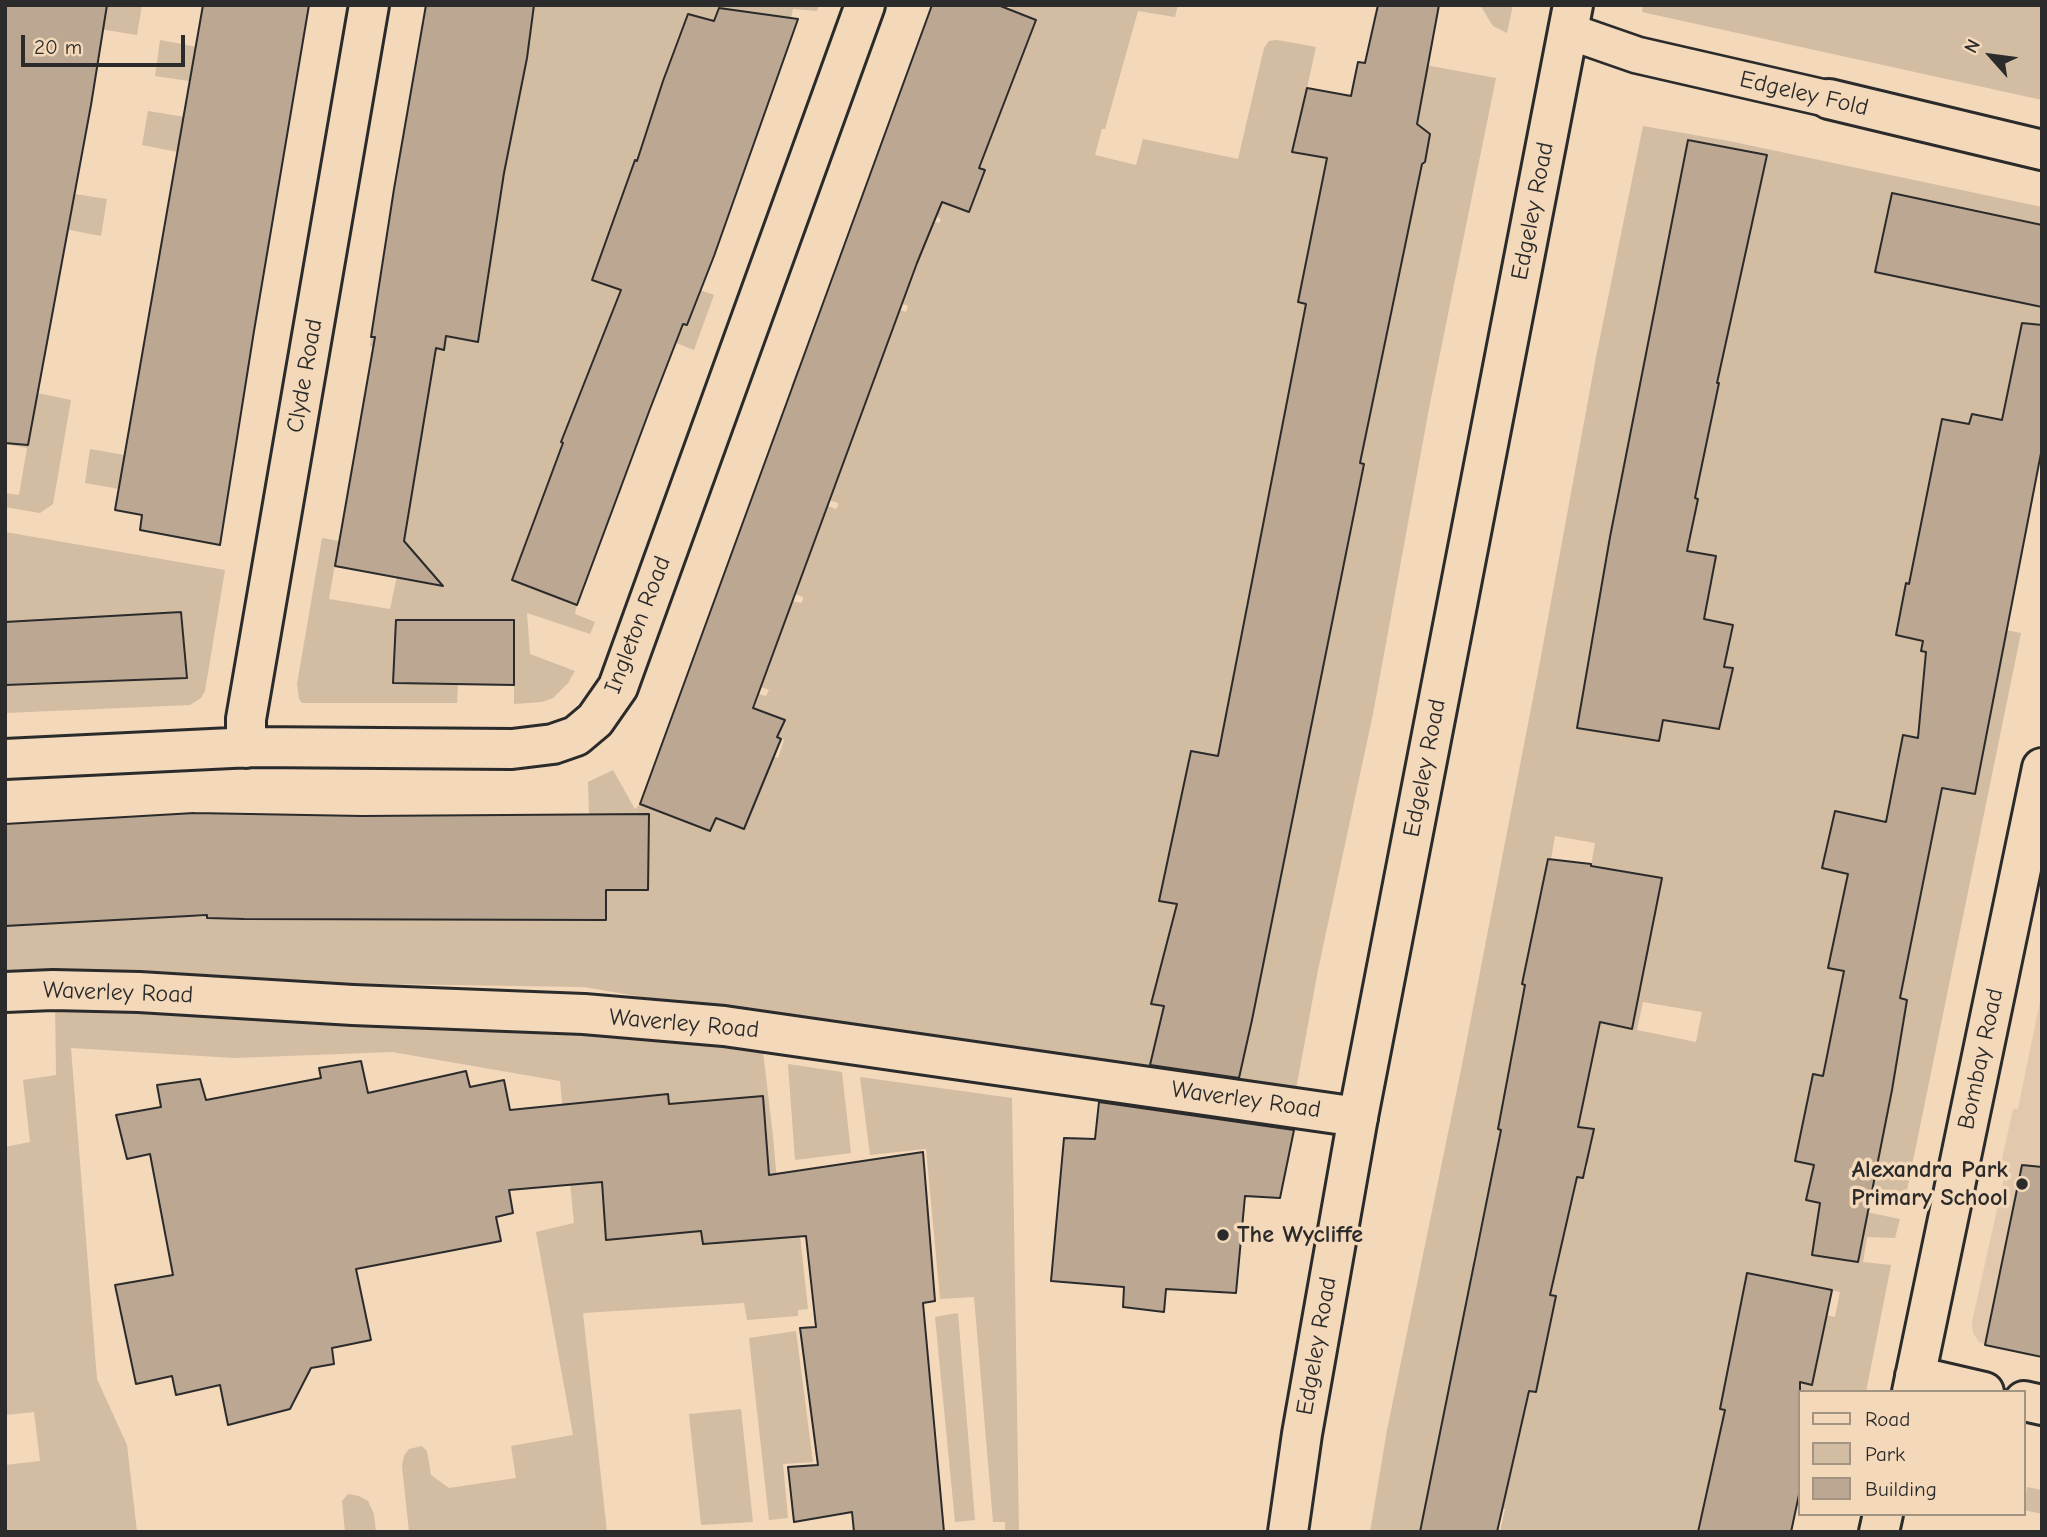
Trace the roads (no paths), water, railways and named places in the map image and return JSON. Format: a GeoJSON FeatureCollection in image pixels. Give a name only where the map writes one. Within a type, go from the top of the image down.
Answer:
{"type":"FeatureCollection","features":[{"type":"Feature","properties":{"kind":"street","name":"Clyde Road"},"geometry":{"type":"LineString","coordinates":[[246,748],[248,705],[369,5]]}},
{"type":"Feature","properties":{"kind":"street","name":"Ingleton Road"},"geometry":{"type":"LineString","coordinates":[[5,759],[246,748],[512,749],[553,744],[576,736],[595,720],[618,687],[865,5]]}},
{"type":"Feature","properties":{"kind":"street","name":"Edgeley Fold"},"geometry":{"type":"LineString","coordinates":[[1570,18],[1637,55],[2042,150]]}},
{"type":"Feature","properties":{"kind":"street","name":"Edgeley Road"},"geometry":{"type":"LineString","coordinates":[[1288,1532],[1302,1434],[1358,1117],[1570,18]]}},
{"type":"Feature","properties":{"kind":"street","name":"Bombay Road"},"geometry":{"type":"LineString","coordinates":[[1914,1384],[2042,768]]}},
{"type":"Feature","properties":{"kind":"street","name":"Waverley Road"},"geometry":{"type":"LineString","coordinates":[[5,992],[139,992],[583,1014],[724,1026],[1358,1117]]}},
{"type":"Feature","properties":{"kind":"street"},"geometry":{"type":"LineString","coordinates":[[1914,1384],[1966,1390]]}},
{"type":"Feature","properties":{"kind":"place","name":"Alexandra Park Primary School"},"geometry":{"type":"Point","coordinates":[2022,1184]}},
{"type":"Feature","properties":{"kind":"place","name":"The Wycliffe"},"geometry":{"type":"Point","coordinates":[1223,1235]}}]}
